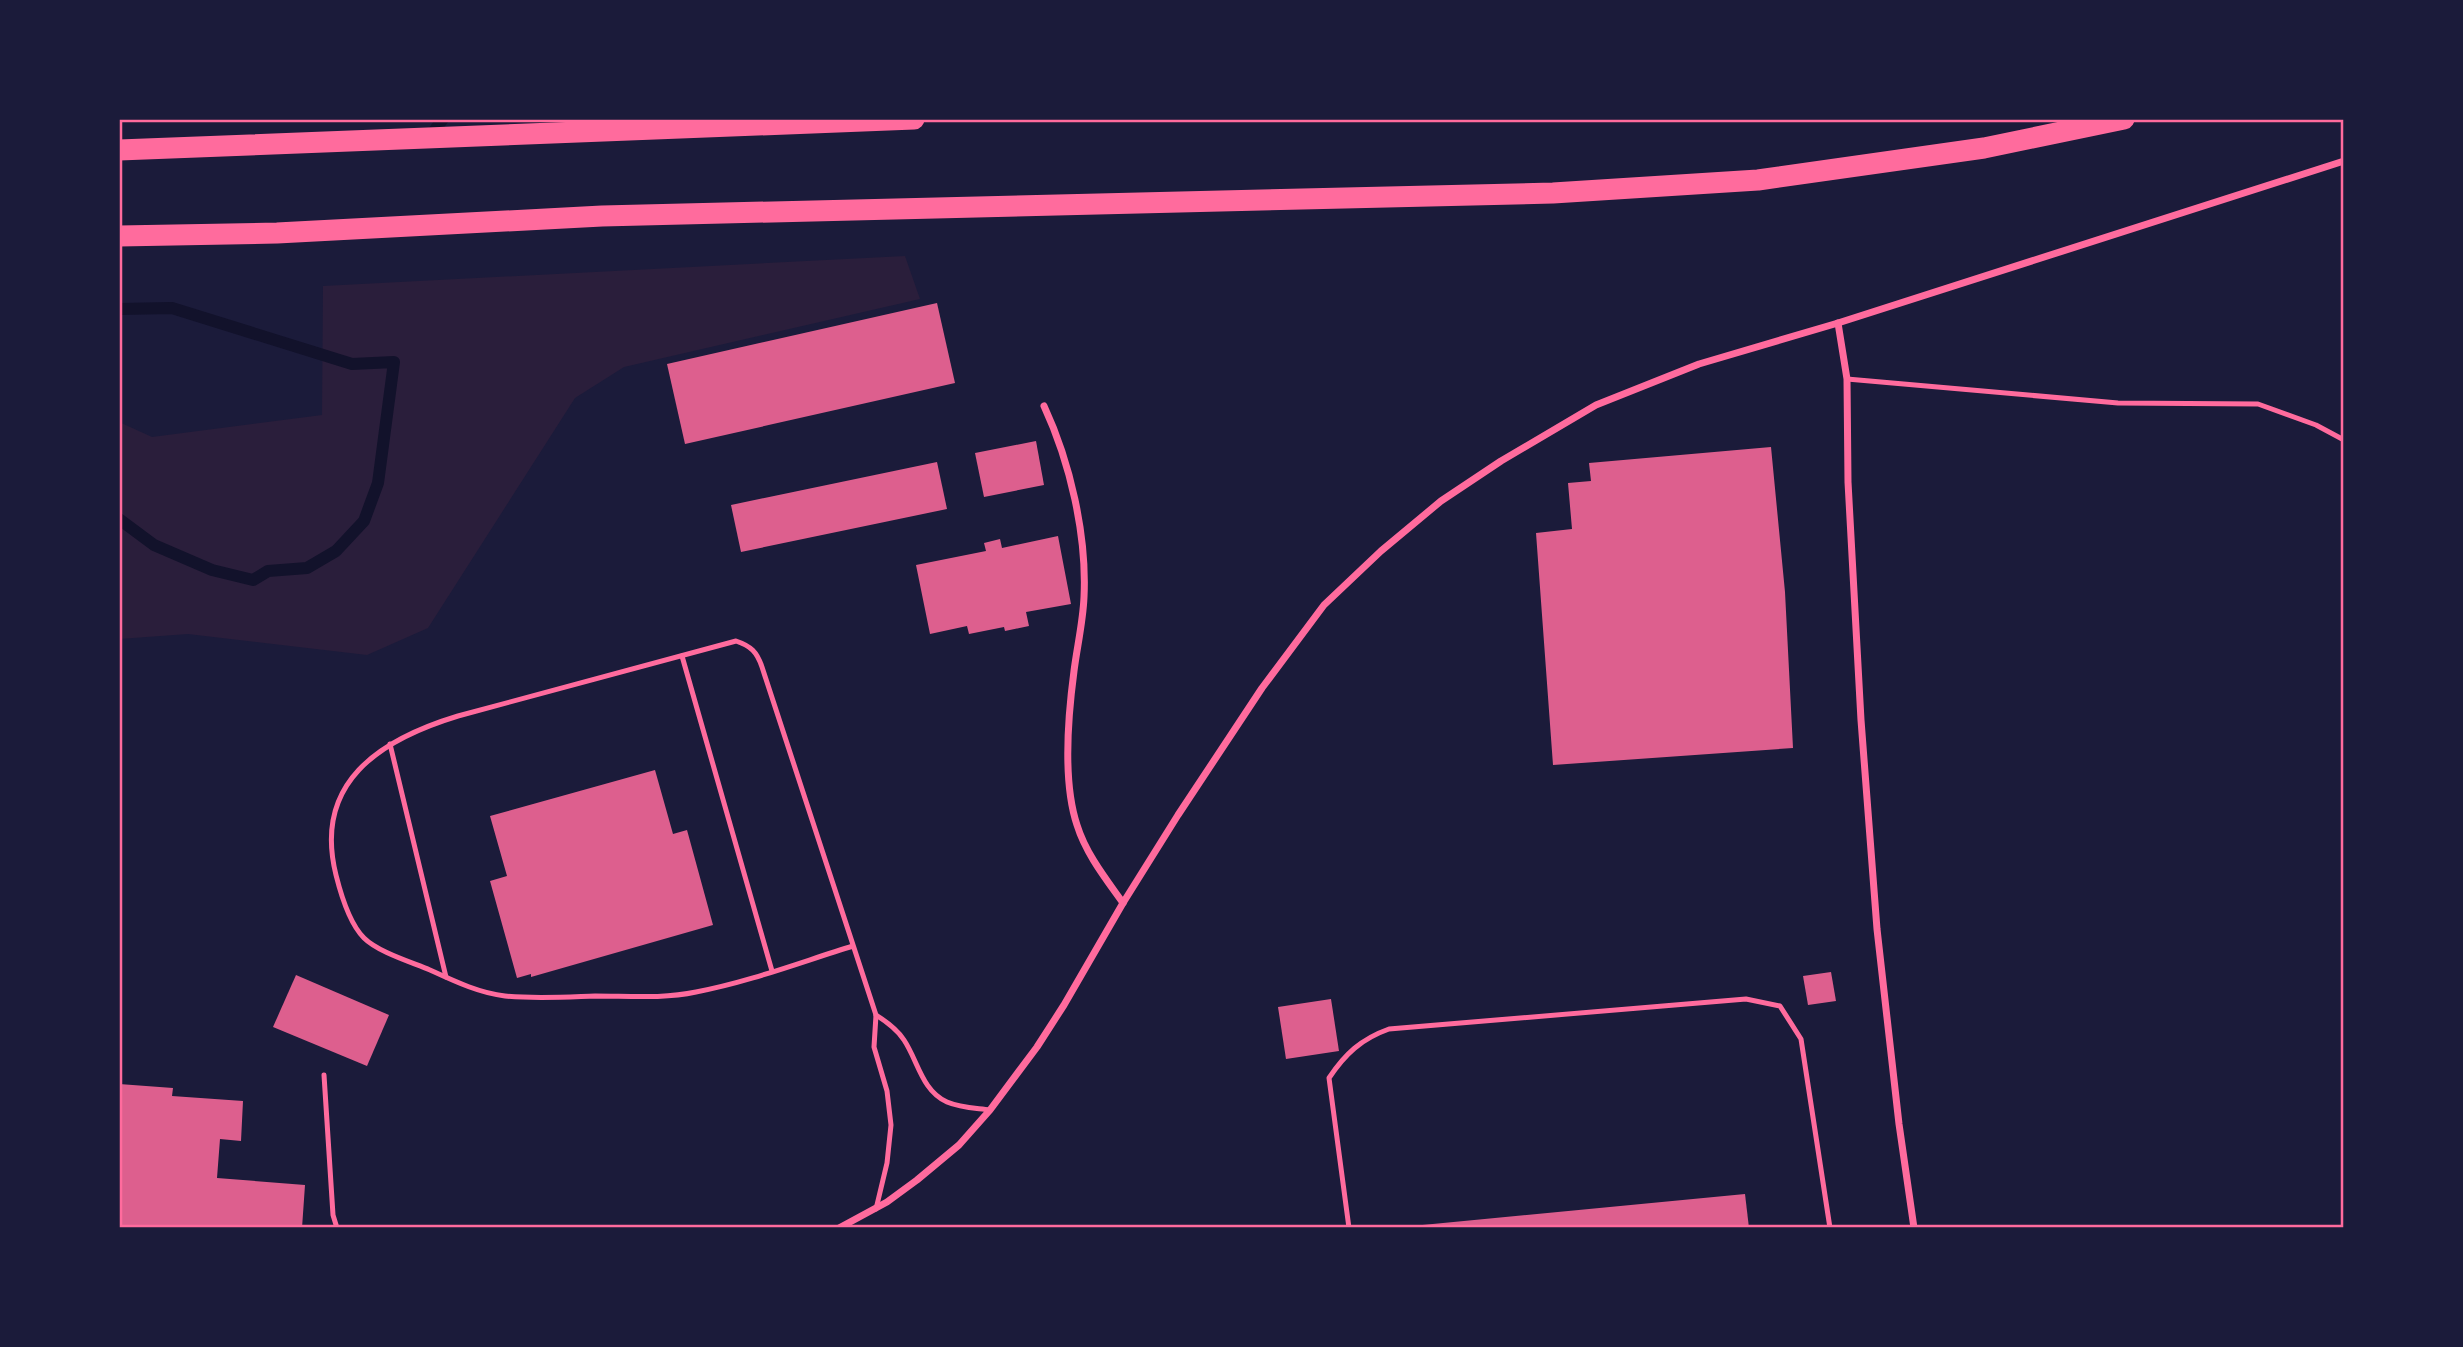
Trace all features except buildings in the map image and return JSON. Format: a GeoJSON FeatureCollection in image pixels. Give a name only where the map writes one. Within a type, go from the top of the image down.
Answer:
{"type":"FeatureCollection","features":[{"type":"Feature","properties":{"kind":"highway"},"geometry":{"type":"LineString","coordinates":[[119,150],[914,119]]}},
{"type":"Feature","properties":{"kind":"highway"},"geometry":{"type":"LineString","coordinates":[[119,236],[277,233],[602,216],[891,211],[1567,192],[1758,180],[1984,148],[2124,119]]}},
{"type":"Feature","properties":{"kind":"street"},"geometry":{"type":"LineString","coordinates":[[839,1228],[876,1209],[946,1157],[970,1134],[1007,1090],[1057,1016],[1178,815],[1262,688],[1325,606],[1381,551],[1441,501],[1501,461],[1596,405],[1699,364],[1838,323],[2344,161]]}},
{"type":"Feature","properties":{"kind":"street"},"geometry":{"type":"LineString","coordinates":[[1838,323],[1847,379],[1848,482],[1861,720],[1877,929],[1899,1124],[1914,1228]]}},
{"type":"Feature","properties":{"kind":"street"},"geometry":{"type":"LineString","coordinates":[[1044,405],[1054,428],[1070,483],[1084,570],[1084,600],[1073,673],[1069,787],[1076,824],[1083,842],[1096,866],[1123,903]]}},
{"type":"Feature","properties":{"kind":"lane"},"geometry":{"type":"LineString","coordinates":[[1847,379],[2118,403],[2258,404],[2316,425],[2344,440]]}},
{"type":"Feature","properties":{"kind":"lane"},"geometry":{"type":"LineString","coordinates":[[853,946],[717,988],[679,995],[506,996],[474,988],[364,938],[354,923],[335,872],[330,835],[334,811],[341,793],[363,765],[390,744],[414,731],[457,716],[736,641],[747,645],[757,653],[876,1015],[874,1047],[887,1091],[891,1125],[887,1163],[876,1209]]}},
{"type":"Feature","properties":{"kind":"lane"},"geometry":{"type":"LineString","coordinates":[[682,656],[772,971]]}},
{"type":"Feature","properties":{"kind":"lane"},"geometry":{"type":"LineString","coordinates":[[390,744],[446,977]]}},
{"type":"Feature","properties":{"kind":"lane"},"geometry":{"type":"LineString","coordinates":[[1349,1228],[1329,1078],[1343,1058],[1369,1037],[1389,1029],[1746,999],[1780,1006],[1801,1039],[1830,1228]]}},
{"type":"Feature","properties":{"kind":"lane"},"geometry":{"type":"LineString","coordinates":[[876,1015],[900,1033],[935,1094],[960,1106],[990,1110]]}},
{"type":"Feature","properties":{"kind":"lane"},"geometry":{"type":"LineString","coordinates":[[324,1075],[333,1215],[337,1228]]}},
{"type":"Feature","properties":{"kind":"shaded area"},"geometry":{"type":"Polygon","coordinates":[[[905,256],[920,299],[624,367],[575,398],[428,628],[367,655],[188,634],[119,639],[119,422],[152,437],[322,415],[323,286],[905,256]]]}},
{"type":"Feature","properties":{"kind":"waterway"},"geometry":{"type":"LineString","coordinates":[[428,139],[443,119]]}},
{"type":"Feature","properties":{"kind":"waterway"},"geometry":{"type":"LineString","coordinates":[[119,309],[172,308],[352,364],[394,362],[378,483],[364,521],[336,551],[307,568],[268,571],[253,580],[212,570],[154,545],[119,519]]}}]}
